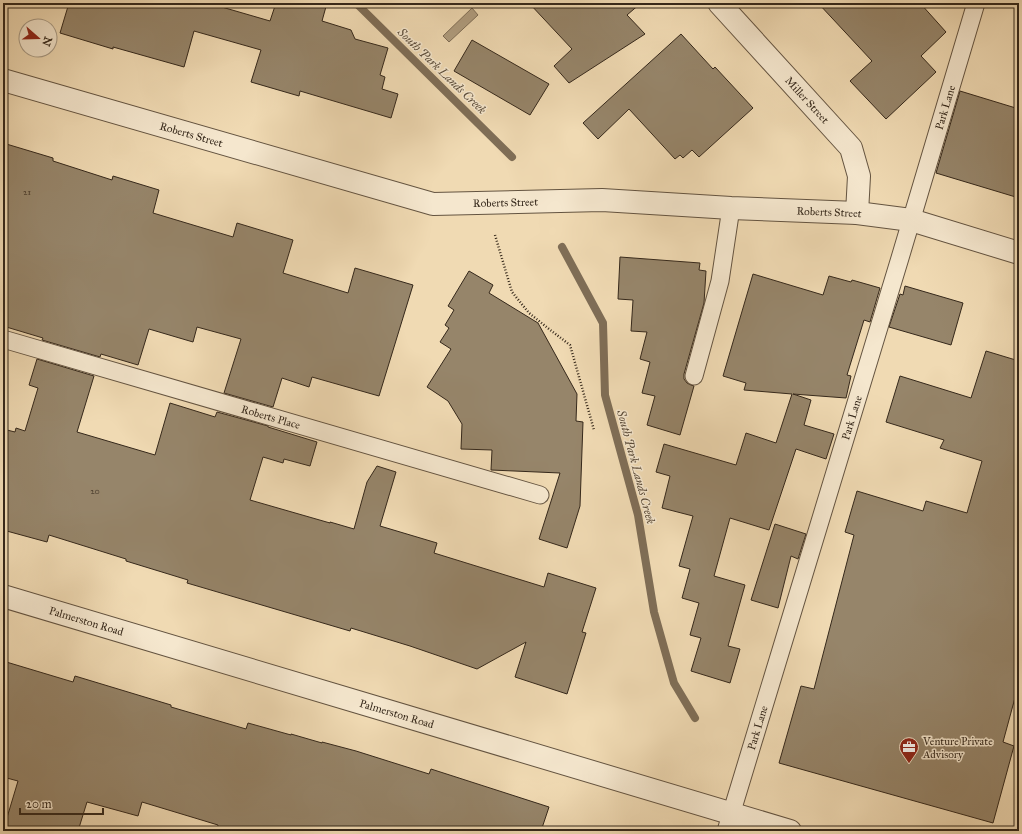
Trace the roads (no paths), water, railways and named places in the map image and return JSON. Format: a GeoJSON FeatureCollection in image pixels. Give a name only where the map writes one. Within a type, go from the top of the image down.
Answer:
{"type":"FeatureCollection","features":[{"type":"Feature","properties":{"kind":"street","name":"Miller Street"},"geometry":{"type":"LineString","coordinates":[[719,3],[851,148],[859,176],[857,213]]}},
{"type":"Feature","properties":{"kind":"street","name":"Roberts Street"},"geometry":{"type":"LineString","coordinates":[[3,80],[432,204],[602,200],[731,208],[857,213],[911,220],[1019,253]]}},
{"type":"Feature","properties":{"kind":"street","name":"Palmerston Road"},"geometry":{"type":"LineString","coordinates":[[3,596],[729,822],[790,831]]}},
{"type":"Feature","properties":{"kind":"lane","name":"Park Lane"},"geometry":{"type":"LineString","coordinates":[[729,822],[976,3]]}},
{"type":"Feature","properties":{"kind":"lane"},"geometry":{"type":"LineString","coordinates":[[694,376],[720,281],[731,208]]}},
{"type":"Feature","properties":{"kind":"lane","name":"Roberts Place"},"geometry":{"type":"LineString","coordinates":[[3,339],[540,495]]}},
{"type":"Feature","properties":{"kind":"waterway","name":"South Park Lands Creek"},"geometry":{"type":"LineString","coordinates":[[356,3],[512,157]]}},
{"type":"Feature","properties":{"kind":"waterway","name":"South Park Lands Creek"},"geometry":{"type":"LineString","coordinates":[[562,247],[603,323],[605,395],[638,515],[654,612],[674,683],[695,718]]}},
{"type":"Feature","properties":{"kind":"place","name":"Venture Private Advisory"},"geometry":{"type":"Point","coordinates":[909,764]}}]}
